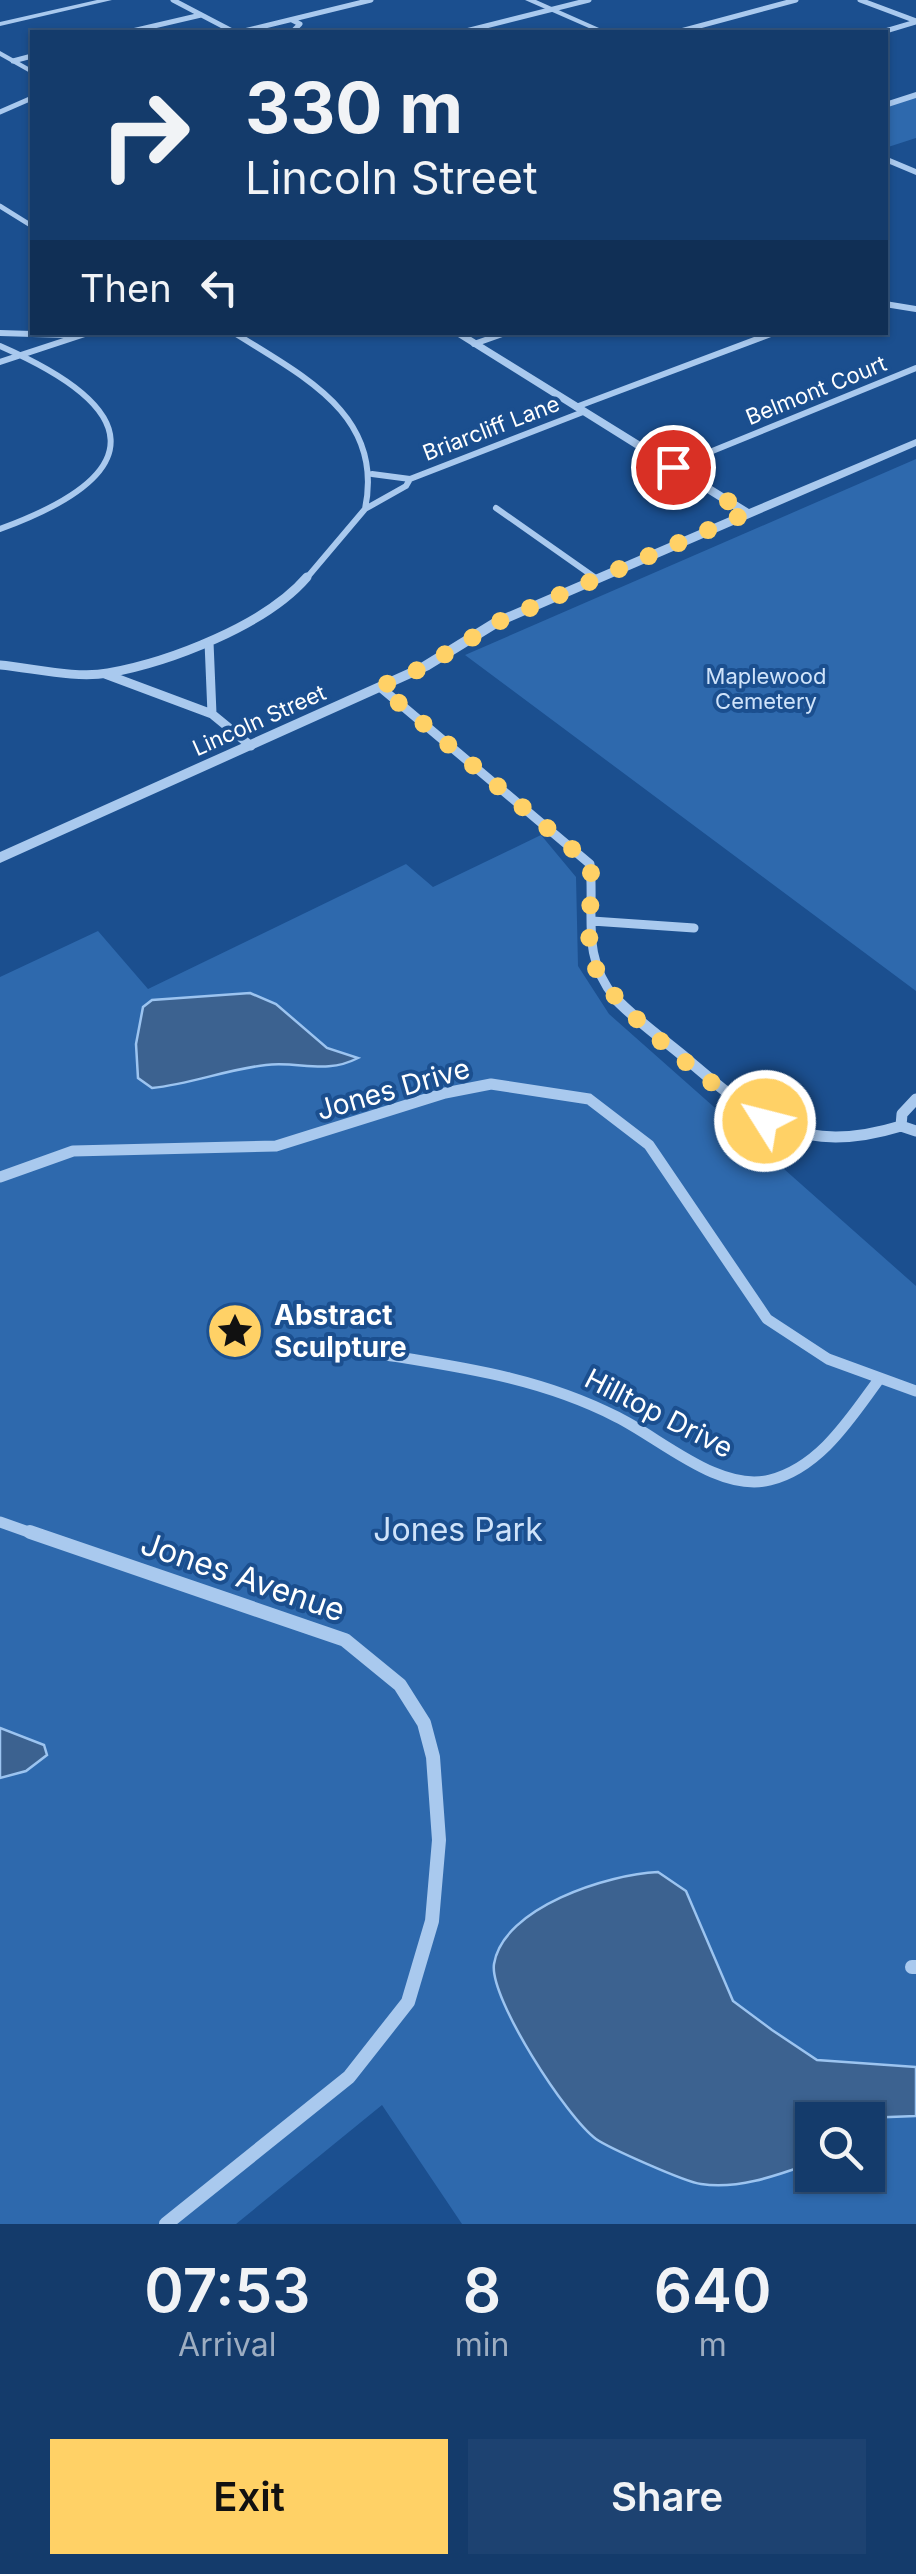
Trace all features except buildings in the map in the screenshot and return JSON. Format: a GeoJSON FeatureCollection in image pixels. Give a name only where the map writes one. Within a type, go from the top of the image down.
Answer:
{"type":"FeatureCollection","features":[{"type":"Feature","properties":{"kind":"street"},"geometry":{"type":"LineString","coordinates":[[0,24],[108,0]]}},
{"type":"Feature","properties":{"kind":"street"},"geometry":{"type":"LineString","coordinates":[[172,0],[233,30]]}},
{"type":"Feature","properties":{"kind":"street"},"geometry":{"type":"LineString","coordinates":[[246,30],[372,0]]}},
{"type":"Feature","properties":{"kind":"street"},"geometry":{"type":"LineString","coordinates":[[529,0],[599,30]]}},
{"type":"Feature","properties":{"kind":"street"},"geometry":{"type":"LineString","coordinates":[[470,30],[589,0]]}},
{"type":"Feature","properties":{"kind":"street"},"geometry":{"type":"LineString","coordinates":[[684,30],[796,0]]}},
{"type":"Feature","properties":{"kind":"street"},"geometry":{"type":"LineString","coordinates":[[860,0],[916,22]]}},
{"type":"Feature","properties":{"kind":"street"},"geometry":{"type":"LineString","coordinates":[[137,30],[201,15]]}},
{"type":"Feature","properties":{"kind":"street"},"geometry":{"type":"LineString","coordinates":[[291,20],[308,26]]}},
{"type":"Feature","properties":{"kind":"street"},"geometry":{"type":"LineString","coordinates":[[888,30],[916,22]]}},
{"type":"Feature","properties":{"kind":"street"},"geometry":{"type":"LineString","coordinates":[[294,30],[300,24]]}},
{"type":"Feature","properties":{"kind":"street"},"geometry":{"type":"LineString","coordinates":[[0,53],[30,71]]}},
{"type":"Feature","properties":{"kind":"street"},"geometry":{"type":"LineString","coordinates":[[12,60],[30,56]]}},
{"type":"Feature","properties":{"kind":"street"},"geometry":{"type":"LineString","coordinates":[[888,104],[916,95]]}},
{"type":"Feature","properties":{"kind":"street"},"geometry":{"type":"LineString","coordinates":[[0,112],[30,99]]}},
{"type":"Feature","properties":{"kind":"street"},"geometry":{"type":"LineString","coordinates":[[888,159],[916,172]]}},
{"type":"Feature","properties":{"kind":"street"},"geometry":{"type":"LineString","coordinates":[[0,206],[30,225]]}},
{"type":"Feature","properties":{"kind":"street"},"geometry":{"type":"LineString","coordinates":[[888,305],[916,310]]}},
{"type":"Feature","properties":{"kind":"street"},"geometry":{"type":"LineString","coordinates":[[0,333],[30,333]]}},
{"type":"Feature","properties":{"kind":"street"},"geometry":{"type":"LineString","coordinates":[[0,362],[78,335]]}},
{"type":"Feature","properties":{"kind":"street"},"geometry":{"type":"LineString","coordinates":[[237,335],[294,373],[356,424],[368,445],[372,474],[366,510]]}},
{"type":"Feature","properties":{"kind":"street"},"geometry":{"type":"LineString","coordinates":[[460,335],[747,513]]}},
{"type":"Feature","properties":{"kind":"street"},"geometry":{"type":"LineString","coordinates":[[474,344],[500,335]]}},
{"type":"Feature","properties":{"kind":"street","name":"Briarcliff Lane"},"geometry":{"type":"LineString","coordinates":[[0,664],[105,674],[209,642],[291,596],[366,510],[406,486],[410,479],[768,335]]}},
{"type":"Feature","properties":{"kind":"street"},"geometry":{"type":"LineString","coordinates":[[0,346],[21,354],[92,397],[108,415],[112,452],[82,493],[28,521],[0,529]]}},
{"type":"Feature","properties":{"kind":"street","name":"Belmont Court"},"geometry":{"type":"LineString","coordinates":[[673,467],[916,368]]}},
{"type":"Feature","properties":{"kind":"street","name":"Lincoln Street"},"geometry":{"type":"LineString","coordinates":[[0,858],[424,667],[498,622],[916,442]]}},
{"type":"Feature","properties":{"kind":"street"},"geometry":{"type":"LineString","coordinates":[[372,474],[410,479]]}},
{"type":"Feature","properties":{"kind":"street"},"geometry":{"type":"LineString","coordinates":[[496,508],[597,579]]}},
{"type":"Feature","properties":{"kind":"street"},"geometry":{"type":"LineString","coordinates":[[209,642],[212,714]]}},
{"type":"Feature","properties":{"kind":"street"},"geometry":{"type":"LineString","coordinates":[[105,674],[212,714],[251,746]]}},
{"type":"Feature","properties":{"kind":"street"},"geometry":{"type":"LineString","coordinates":[[380,687],[577,849],[590,864],[593,962],[606,988],[637,1019],[765,1121],[826,1140],[879,1135],[901,1126],[916,1131]]}},
{"type":"Feature","properties":{"kind":"street"},"geometry":{"type":"LineString","coordinates":[[592,921],[694,928]]}},
{"type":"Feature","properties":{"kind":"street","name":"Jones Drive"},"geometry":{"type":"LineString","coordinates":[[0,1177],[73,1151],[276,1146],[445,1093],[491,1084],[589,1098],[650,1145],[767,1319],[828,1359],[916,1391]]}},
{"type":"Feature","properties":{"kind":"street"},"geometry":{"type":"LineString","coordinates":[[901,1126],[902,1114],[916,1099]]}},
{"type":"Feature","properties":{"kind":"street","name":"Hilltop Drive"},"geometry":{"type":"LineString","coordinates":[[374,1353],[527,1380],[571,1395],[636,1427],[687,1461],[738,1481],[773,1482],[800,1471],[831,1444],[880,1378]]}},
{"type":"Feature","properties":{"kind":"street","name":"Jones Avenue"},"geometry":{"type":"LineString","coordinates":[[0,1522],[345,1640],[400,1684],[424,1723],[433,1757],[439,1840],[432,1921],[408,2002],[349,2076],[166,2224]]}},
{"type":"Feature","properties":{"kind":"green space"},"geometry":{"type":"Polygon","coordinates":[[[916,97],[916,138],[888,147],[888,106],[916,97]]]}},
{"type":"Feature","properties":{"kind":"green space","name":"Maplewood Cemetery"},"geometry":{"type":"Polygon","coordinates":[[[916,459],[916,991],[465,655],[916,459]]]}},
{"type":"Feature","properties":{"kind":"green space","name":"Jones Park"},"geometry":{"type":"Polygon","coordinates":[[[541,835],[576,877],[578,966],[609,1014],[916,1286],[916,2224],[462,2224],[382,2105],[236,2224],[0,2224],[0,977],[98,931],[148,989],[406,864],[433,887],[541,835]]]}},
{"type":"Feature","properties":{"kind":"shaded area"},"geometry":{"type":"Polygon","coordinates":[[[250,993],[276,1004],[327,1048],[358,1058],[334,1066],[252,1067],[152,1088],[138,1078],[136,1044],[143,1007],[152,1000],[250,993]]]}},
{"type":"Feature","properties":{"kind":"shaded area"},"geometry":{"type":"Polygon","coordinates":[[[0,1728],[44,1745],[47,1755],[26,1771],[0,1778],[0,1728]]]}},
{"type":"Feature","properties":{"kind":"shaded area"},"geometry":{"type":"Polygon","coordinates":[[[658,1872],[686,1891],[733,2001],[772,2030],[817,2060],[916,2067],[916,2116],[885,2117],[885,2102],[795,2102],[795,2168],[729,2185],[692,2182],[596,2139],[567,2108],[516,2029],[496,1980],[494,1964],[502,1944],[537,1910],[587,1887],[658,1872]]]}},
{"type":"Feature","properties":{"kind":"place","name":"Abstract Sculpture"},"geometry":{"type":"Point","coordinates":[235,1331]}},
{"type":"Feature","properties":{"kind":"route"},"geometry":{"type":"LineString","coordinates":[[673,467],[747,513],[498,622],[424,667],[380,687],[577,849],[590,864],[594,887],[590,932],[593,962],[606,988],[735,1101],[765,1121]]}}]}
